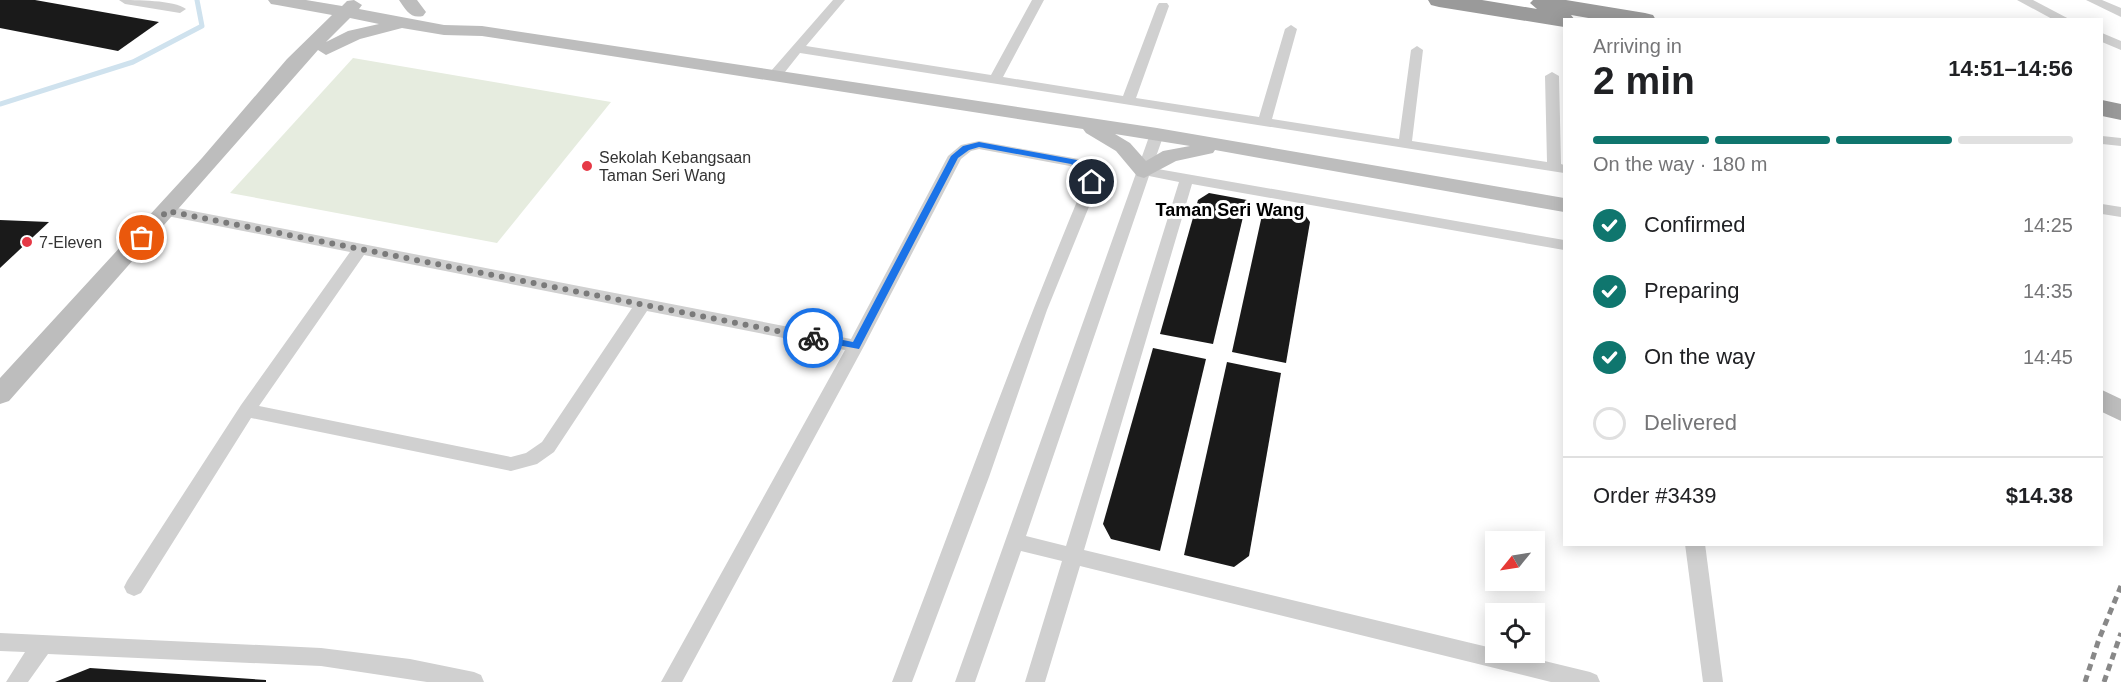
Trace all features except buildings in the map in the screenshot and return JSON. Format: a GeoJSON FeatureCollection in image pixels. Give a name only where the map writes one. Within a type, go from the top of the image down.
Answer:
{"type":"FeatureCollection","features":[{"type":"Feature","properties":{"kind":"highway"},"geometry":{"type":"LineString","coordinates":[[1439,0],[1563,20]]}},
{"type":"Feature","properties":{"kind":"highway"},"geometry":{"type":"LineString","coordinates":[[1523,0],[1633,18]]}},
{"type":"Feature","properties":{"kind":"highway"},"geometry":{"type":"LineString","coordinates":[[2103,93],[2121,96]]}},
{"type":"Feature","properties":{"kind":"highway"},"geometry":{"type":"LineString","coordinates":[[2103,108],[2121,112]]}},
{"type":"Feature","properties":{"kind":"main road"},"geometry":{"type":"LineString","coordinates":[[283,1],[361,5],[410,12],[444,30],[482,31],[776,74],[1157,134],[1563,205]]}},
{"type":"Feature","properties":{"kind":"main road"},"geometry":{"type":"LineString","coordinates":[[283,1],[306,12],[313,20],[317,48]]}},
{"type":"Feature","properties":{"kind":"main road"},"geometry":{"type":"LineString","coordinates":[[0,394],[167,211],[274,89],[361,5]]}},
{"type":"Feature","properties":{"kind":"main road"},"geometry":{"type":"LineString","coordinates":[[317,48],[366,31],[410,12]]}},
{"type":"Feature","properties":{"kind":"main road"},"geometry":{"type":"LineString","coordinates":[[1083,123],[1112,139],[1144,171],[1162,159],[1183,152],[1228,147]]}},
{"type":"Feature","properties":{"kind":"main road"},"geometry":{"type":"LineString","coordinates":[[2103,401],[2121,411]]}},
{"type":"Feature","properties":{"kind":"street"},"geometry":{"type":"LineString","coordinates":[[125,0],[180,9]]}},
{"type":"Feature","properties":{"kind":"street"},"geometry":{"type":"LineString","coordinates":[[776,74],[839,0]]}},
{"type":"Feature","properties":{"kind":"street"},"geometry":{"type":"LineString","coordinates":[[995,79],[1038,0]]}},
{"type":"Feature","properties":{"kind":"street"},"geometry":{"type":"LineString","coordinates":[[2024,0],[2061,18]]}},
{"type":"Feature","properties":{"kind":"street"},"geometry":{"type":"LineString","coordinates":[[2092,0],[2121,13]]}},
{"type":"Feature","properties":{"kind":"street"},"geometry":{"type":"LineString","coordinates":[[1128,101],[1163,6]]}},
{"type":"Feature","properties":{"kind":"street"},"geometry":{"type":"LineString","coordinates":[[1264,122],[1291,29]]}},
{"type":"Feature","properties":{"kind":"street"},"geometry":{"type":"LineString","coordinates":[[2103,37],[2121,46]]}},
{"type":"Feature","properties":{"kind":"street"},"geometry":{"type":"LineString","coordinates":[[798,49],[1559,168],[1551,76]]}},
{"type":"Feature","properties":{"kind":"street"},"geometry":{"type":"LineString","coordinates":[[1405,143],[1417,50]]}},
{"type":"Feature","properties":{"kind":"street"},"geometry":{"type":"LineString","coordinates":[[965,682],[1157,134]]}},
{"type":"Feature","properties":{"kind":"street"},"geometry":{"type":"LineString","coordinates":[[2103,140],[2121,142]]}},
{"type":"Feature","properties":{"kind":"street"},"geometry":{"type":"LineString","coordinates":[[671,682],[856,346],[955,156],[966,148],[979,145],[1074,162],[1086,171],[1092,182],[1039,310],[980,477],[902,682]]}},
{"type":"Feature","properties":{"kind":"street"},"geometry":{"type":"LineString","coordinates":[[1144,171],[1563,245]]}},
{"type":"Feature","properties":{"kind":"street"},"geometry":{"type":"LineString","coordinates":[[1035,682],[1187,178]]}},
{"type":"Feature","properties":{"kind":"street"},"geometry":{"type":"LineString","coordinates":[[2103,209],[2121,212]]}},
{"type":"Feature","properties":{"kind":"street"},"geometry":{"type":"LineString","coordinates":[[167,211],[856,346]]}},
{"type":"Feature","properties":{"kind":"street"},"geometry":{"type":"LineString","coordinates":[[134,587],[247,410],[360,249]]}},
{"type":"Feature","properties":{"kind":"street"},"geometry":{"type":"LineString","coordinates":[[247,410],[511,464],[531,459],[548,447],[643,304]]}},
{"type":"Feature","properties":{"kind":"street"},"geometry":{"type":"LineString","coordinates":[[1013,541],[1590,682]]}},
{"type":"Feature","properties":{"kind":"street"},"geometry":{"type":"LineString","coordinates":[[1695,546],[1713,682]]}},
{"type":"Feature","properties":{"kind":"street"},"geometry":{"type":"LineString","coordinates":[[0,642],[321,657],[410,669],[474,682]]}},
{"type":"Feature","properties":{"kind":"street"},"geometry":{"type":"LineString","coordinates":[[16,682],[42,645]]}},
{"type":"Feature","properties":{"kind":"shaded area"},"geometry":{"type":"Polygon","coordinates":[[[353,58],[611,102],[497,243],[230,193],[353,58]]]}},
{"type":"Feature","properties":{"kind":"waterway"},"geometry":{"type":"LineString","coordinates":[[0,104],[133,62],[202,26],[197,0]]}},
{"type":"Feature","properties":{"kind":"railway"},"geometry":{"type":"LineString","coordinates":[[2085,682],[2099,639],[2121,586]]}},
{"type":"Feature","properties":{"kind":"railway"},"geometry":{"type":"LineString","coordinates":[[2104,682],[2121,633]]}},
{"type":"Feature","properties":{"kind":"way so far"},"geometry":{"type":"LineString","coordinates":[[142,238],[167,211],[813,338]]}},
{"type":"Feature","properties":{"kind":"place","name":"Sekolah Kebangsaan Taman Seri Wang"},"geometry":{"type":"Point","coordinates":[587,166]}},
{"type":"Feature","properties":{"kind":"place","name":"7-Eleven"},"geometry":{"type":"Point","coordinates":[27,242]}},
{"type":"Feature","properties":{"kind":"district","name":"Taman Seri Wang"},"geometry":{"type":"Point","coordinates":[1230,210]}},
{"type":"Feature","properties":{"kind":"route"},"geometry":{"type":"LineString","coordinates":[[813,338],[856,346],[955,156],[966,148],[979,145],[1074,162],[1086,171],[1092,182]]}}]}
